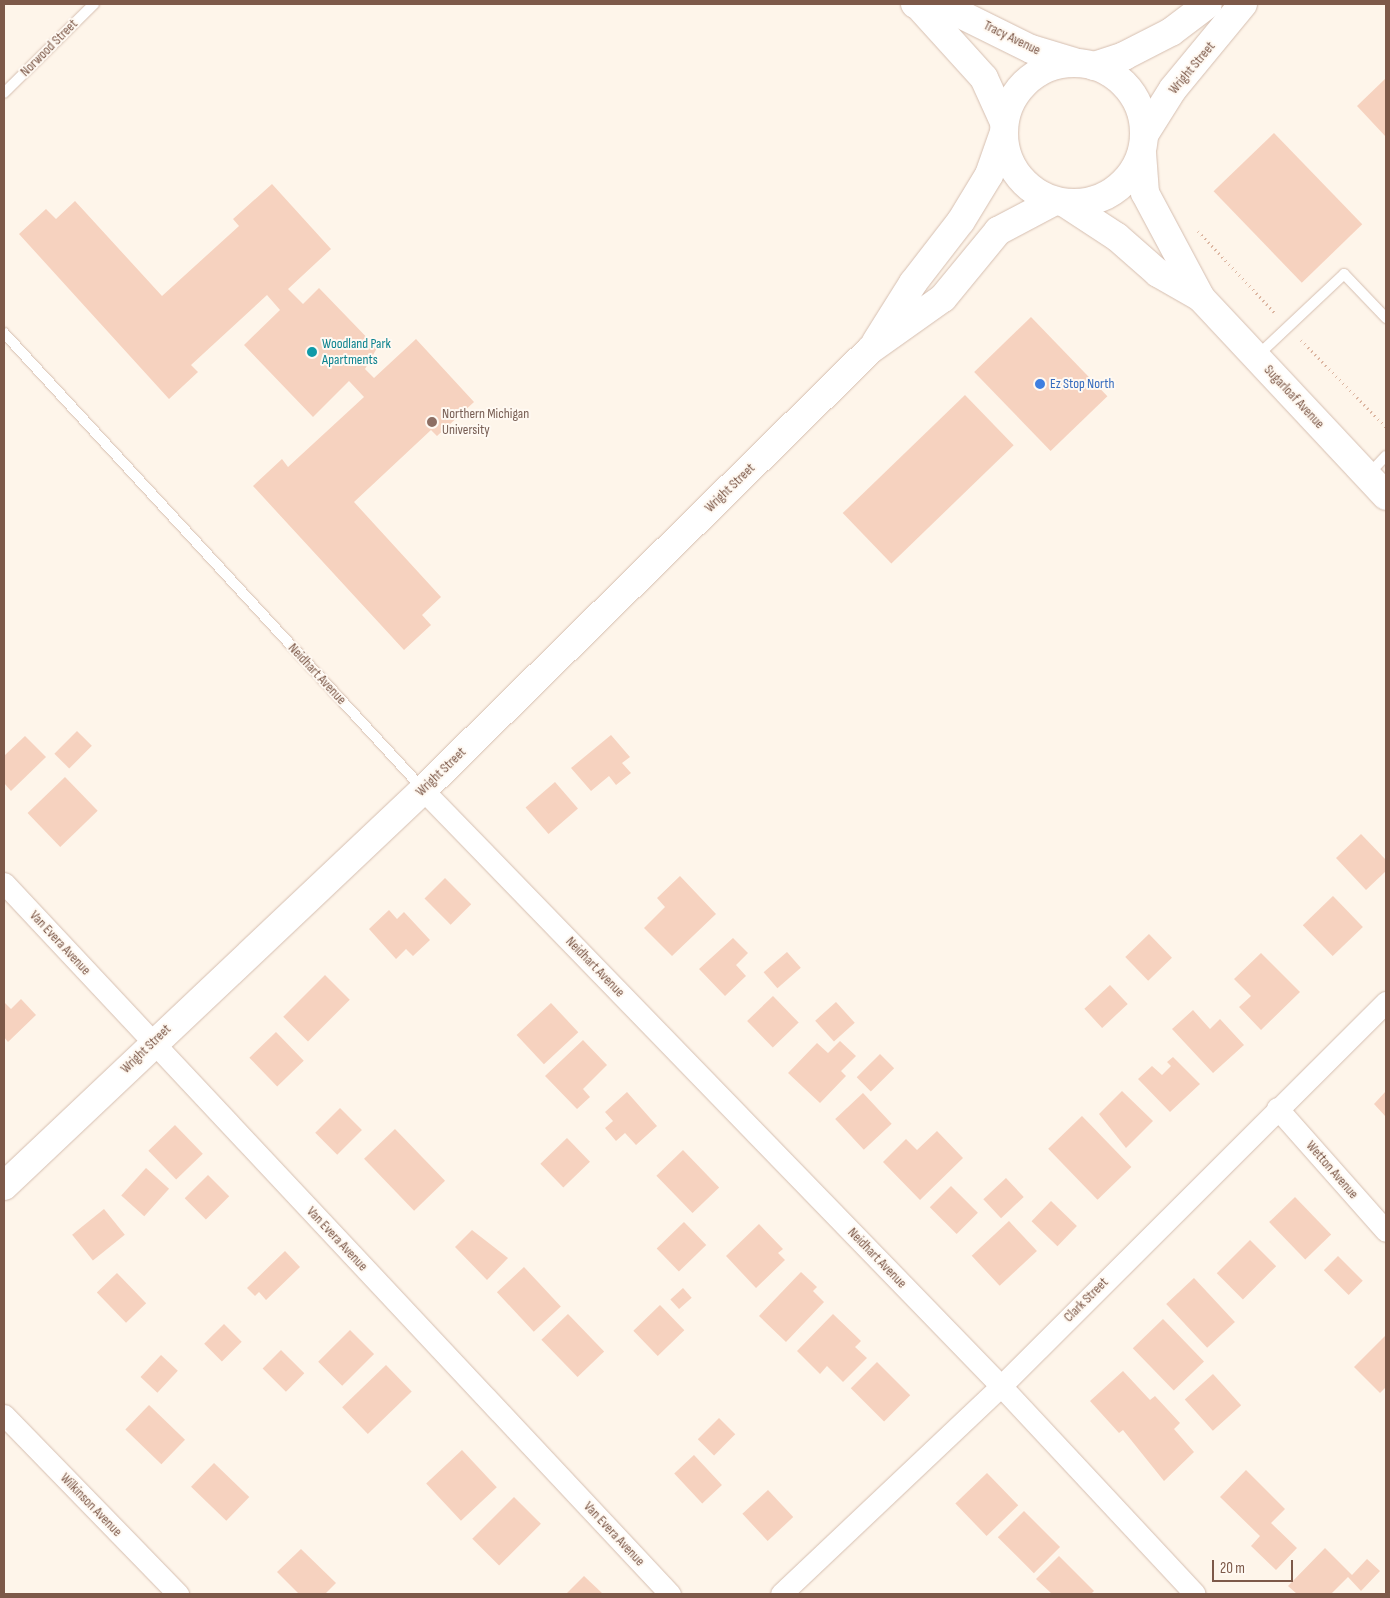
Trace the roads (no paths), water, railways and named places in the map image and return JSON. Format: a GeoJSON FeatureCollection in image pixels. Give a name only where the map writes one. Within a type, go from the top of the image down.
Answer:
{"type":"FeatureCollection","features":[{"type":"Feature","properties":{"kind":"main road","name":"Tracy Avenue"},"geometry":{"type":"LineString","coordinates":[[917,4],[956,12],[1031,49],[1086,65]]}},
{"type":"Feature","properties":{"kind":"main road","name":"Tracy Avenue"},"geometry":{"type":"LineString","coordinates":[[917,4],[984,78],[1004,128]]}},
{"type":"Feature","properties":{"kind":"main road"},"geometry":{"type":"LineString","coordinates":[[1086,65],[1126,86],[1142,114],[1143,140],[1131,174],[1118,188],[1099,199],[1060,202],[1035,192],[1018,177],[1008,158],[1004,128],[1011,100],[1034,75],[1056,66],[1086,65],[1124,56],[1171,32],[1208,4]]}},
{"type":"Feature","properties":{"kind":"main road","name":"Wright Street"},"geometry":{"type":"LineString","coordinates":[[1143,140],[1173,89],[1243,4]]}},
{"type":"Feature","properties":{"kind":"main road","name":"Wright Street"},"geometry":{"type":"LineString","coordinates":[[871,350],[913,283],[962,221],[989,175],[1004,128]]}},
{"type":"Feature","properties":{"kind":"main road","name":"Sugarloaf Avenue"},"geometry":{"type":"LineString","coordinates":[[1143,140],[1145,193],[1201,298],[1386,496]]}},
{"type":"Feature","properties":{"kind":"main road","name":"Wright Street"},"geometry":{"type":"LineString","coordinates":[[4,1186],[153,1043],[423,790],[871,350],[943,298],[998,232],[1060,202]]}},
{"type":"Feature","properties":{"kind":"main road","name":"Sugarloaf Avenue"},"geometry":{"type":"LineString","coordinates":[[1060,202],[1117,237],[1158,273],[1201,298]]}},
{"type":"Feature","properties":{"kind":"street","name":"Neidhart Avenue"},"geometry":{"type":"LineString","coordinates":[[423,790],[1001,1386],[1195,1594]]}},
{"type":"Feature","properties":{"kind":"street","name":"Van Evera Avenue"},"geometry":{"type":"LineString","coordinates":[[4,883],[670,1594]]}},
{"type":"Feature","properties":{"kind":"street","name":"Clark Street"},"geometry":{"type":"LineString","coordinates":[[781,1594],[1001,1386],[1277,1108],[1386,1002]]}},
{"type":"Feature","properties":{"kind":"street","name":"Wetton Avenue"},"geometry":{"type":"LineString","coordinates":[[1277,1108],[1386,1231]]}},
{"type":"Feature","properties":{"kind":"street","name":"Wilkinson Avenue"},"geometry":{"type":"LineString","coordinates":[[4,1415],[178,1594]]}},
{"type":"Feature","properties":{"kind":"lane","name":"Norwood Street"},"geometry":{"type":"LineString","coordinates":[[4,93],[94,4]]}},
{"type":"Feature","properties":{"kind":"lane"},"geometry":{"type":"LineString","coordinates":[[1256,357],[1344,274],[1386,318]]}},
{"type":"Feature","properties":{"kind":"lane","name":"Neidhart Avenue"},"geometry":{"type":"LineString","coordinates":[[4,333],[423,790]]}},
{"type":"Feature","properties":{"kind":"lane"},"geometry":{"type":"LineString","coordinates":[[1367,475],[1386,456]]}},
{"type":"Feature","properties":{"kind":"place","name":"Woodland Park Apartments"},"geometry":{"type":"Point","coordinates":[312,352]}},
{"type":"Feature","properties":{"kind":"place","name":"Ez Stop North"},"geometry":{"type":"Point","coordinates":[1040,384]}},
{"type":"Feature","properties":{"kind":"place","name":"Northern Michigan University"},"geometry":{"type":"Point","coordinates":[432,422]}}]}
